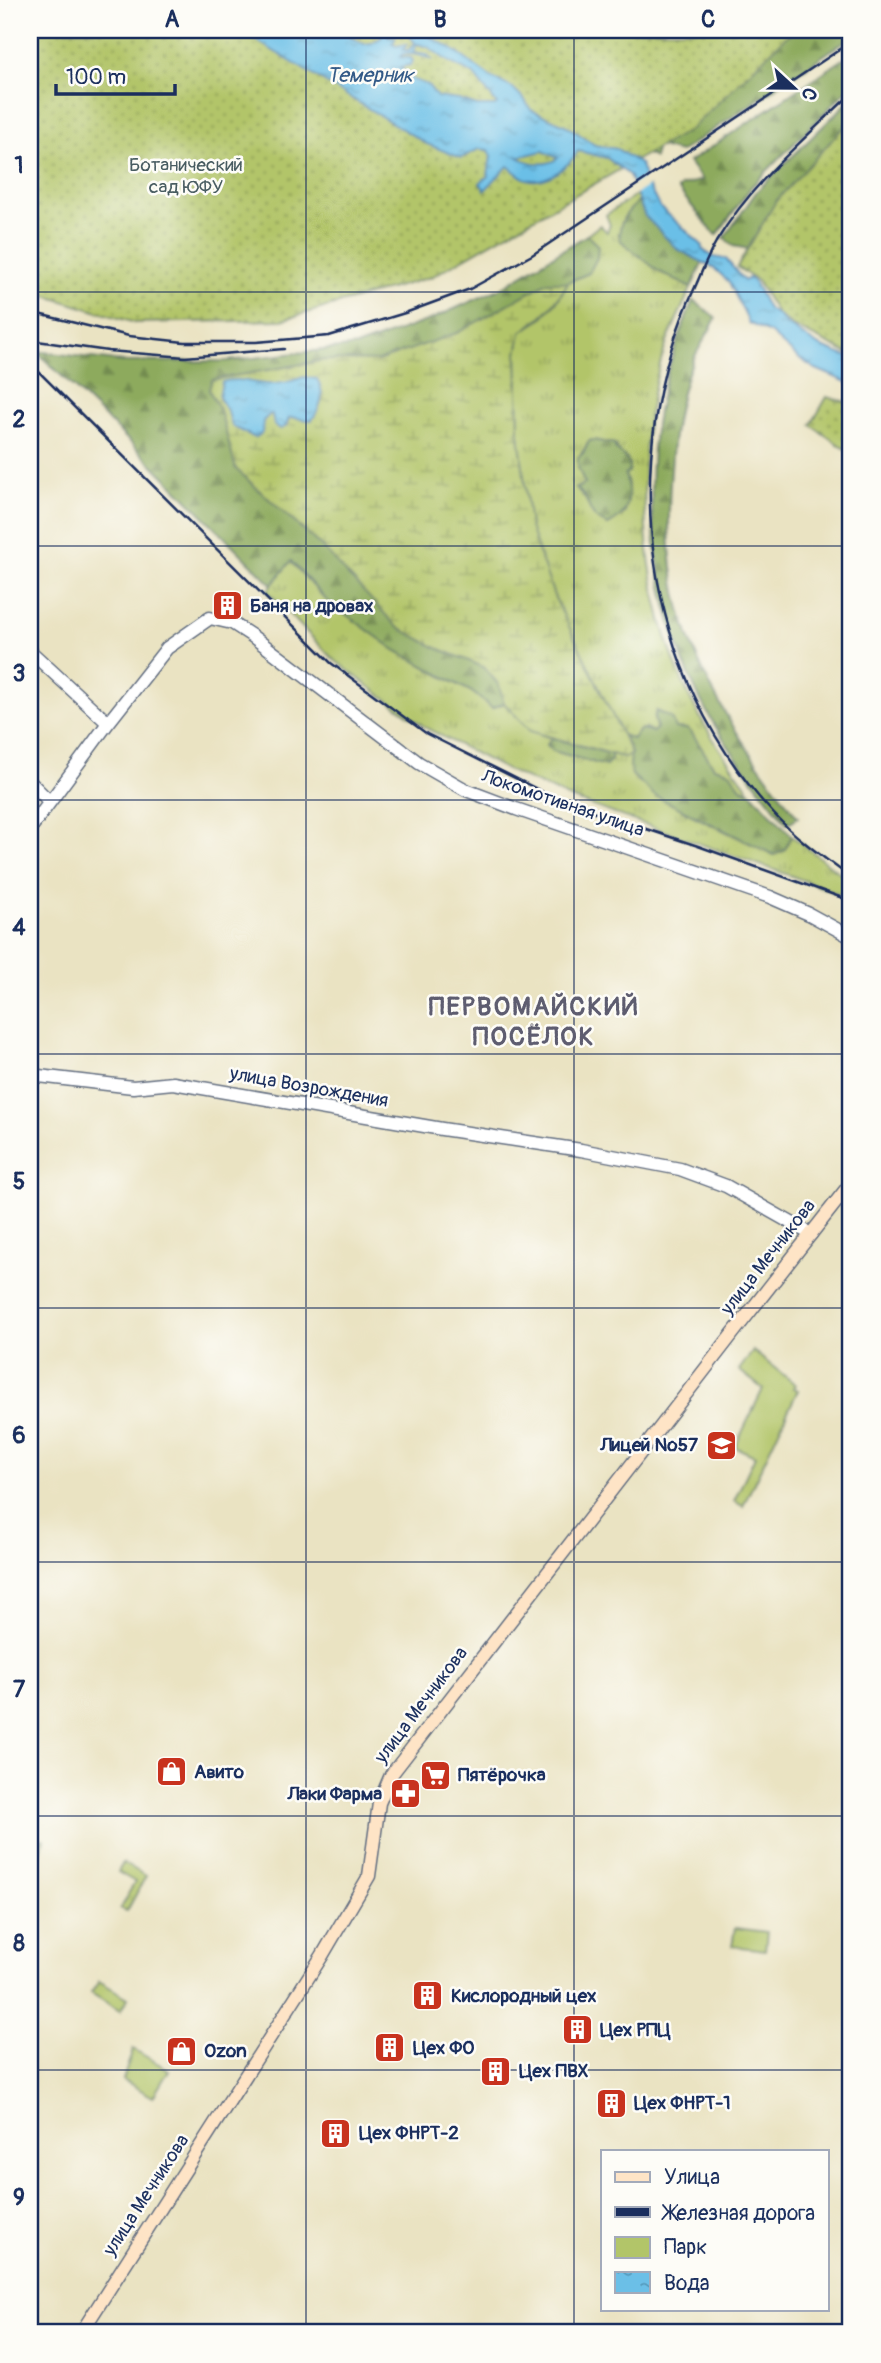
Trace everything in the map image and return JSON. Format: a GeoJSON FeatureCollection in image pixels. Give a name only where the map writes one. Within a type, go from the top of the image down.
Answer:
{"type":"FeatureCollection","features":[{"type":"Feature","properties":{"kind":"main road","name":"улица Мечникова"},"geometry":{"type":"LineString","coordinates":[[81,2333],[322,1956],[369,1876],[379,1803],[391,1775],[851,1183]]}},
{"type":"Feature","properties":{"kind":"street","name":"Локомотивная улица"},"geometry":{"type":"LineString","coordinates":[[30,829],[167,648],[210,618],[222,619],[252,636],[419,763],[466,790],[770,897],[851,937]]}},
{"type":"Feature","properties":{"kind":"street"},"geometry":{"type":"LineString","coordinates":[[30,651],[108,723]]}},
{"type":"Feature","properties":{"kind":"street"},"geometry":{"type":"LineString","coordinates":[[30,782],[50,802]]}},
{"type":"Feature","properties":{"kind":"street","name":"улица Возрождения"},"geometry":{"type":"LineString","coordinates":[[30,1075],[132,1087],[173,1083],[581,1150],[680,1169],[726,1186],[811,1234]]}},
{"type":"Feature","properties":{"kind":"green space","name":"Ботанический сад ЮФУ"},"geometry":{"type":"Polygon","coordinates":[[[30,30],[793,30],[691,129],[431,277],[282,320],[135,323],[30,291],[30,30]]]}},
{"type":"Feature","properties":{"kind":"green space"},"geometry":{"type":"Polygon","coordinates":[[[455,30],[851,30],[851,37],[680,152],[657,146],[654,158],[455,30]]]}},
{"type":"Feature","properties":{"kind":"green space"},"geometry":{"type":"Polygon","coordinates":[[[851,54],[851,86],[751,187],[717,235],[713,232],[678,189],[702,180],[689,162],[851,54]]]}},
{"type":"Feature","properties":{"kind":"green space"},"geometry":{"type":"Polygon","coordinates":[[[851,99],[851,137],[749,249],[733,246],[724,238],[757,191],[851,99]]]}},
{"type":"Feature","properties":{"kind":"green space"},"geometry":{"type":"Polygon","coordinates":[[[851,119],[851,355],[792,326],[778,315],[757,281],[737,267],[776,201],[851,119]]]}},
{"type":"Feature","properties":{"kind":"green space"},"geometry":{"type":"Polygon","coordinates":[[[637,194],[639,201],[624,217],[619,234],[658,271],[691,288],[667,342],[648,424],[645,512],[649,556],[656,600],[682,680],[713,738],[751,792],[741,788],[726,770],[714,767],[690,732],[687,729],[674,728],[662,713],[656,711],[654,719],[657,728],[653,732],[645,728],[637,732],[633,739],[622,735],[554,596],[530,528],[519,434],[517,353],[521,332],[540,320],[558,300],[568,282],[589,273],[598,246],[587,235],[600,225],[607,232],[610,225],[606,215],[637,194]],[[589,441],[581,454],[585,484],[576,488],[608,525],[625,513],[628,484],[615,444],[589,441]]]}},
{"type":"Feature","properties":{"kind":"green space"},"geometry":{"type":"Polygon","coordinates":[[[639,201],[645,216],[677,249],[703,262],[691,288],[658,271],[621,241],[620,229],[624,219],[639,201]]]}},
{"type":"Feature","properties":{"kind":"green space"},"geometry":{"type":"Polygon","coordinates":[[[587,235],[598,246],[597,258],[589,273],[568,282],[548,282],[457,333],[378,361],[326,360],[212,380],[209,390],[220,410],[236,469],[321,546],[350,578],[435,647],[484,667],[499,685],[504,703],[492,708],[472,692],[395,650],[326,600],[291,561],[272,585],[36,351],[124,362],[227,361],[358,346],[432,319],[499,289],[587,235]]]}},
{"type":"Feature","properties":{"kind":"green space"},"geometry":{"type":"Polygon","coordinates":[[[548,282],[568,282],[548,310],[521,332],[517,353],[519,434],[530,527],[554,596],[631,753],[626,758],[530,731],[504,703],[499,685],[484,667],[435,647],[397,627],[321,546],[236,469],[220,410],[209,390],[212,380],[326,360],[378,361],[457,333],[548,282]]]}},
{"type":"Feature","properties":{"kind":"green space"},"geometry":{"type":"Polygon","coordinates":[[[693,300],[716,318],[688,373],[675,427],[669,506],[670,543],[677,598],[691,643],[716,697],[746,747],[798,817],[787,824],[735,756],[707,712],[677,643],[658,566],[651,487],[653,449],[664,383],[693,300]]]}},
{"type":"Feature","properties":{"kind":"green space"},"geometry":{"type":"Polygon","coordinates":[[[827,397],[851,403],[851,453],[811,425],[827,397]]]}},
{"type":"Feature","properties":{"kind":"green space"},"geometry":{"type":"Polygon","coordinates":[[[589,441],[615,444],[615,448],[629,464],[629,472],[625,474],[628,497],[625,510],[616,521],[608,525],[595,517],[582,493],[576,488],[585,484],[578,468],[578,458],[589,441]]]}},
{"type":"Feature","properties":{"kind":"green space"},"geometry":{"type":"Polygon","coordinates":[[[290,561],[326,600],[432,671],[472,692],[492,708],[504,703],[530,731],[551,738],[547,745],[611,760],[611,754],[626,758],[631,753],[685,812],[774,855],[784,851],[792,836],[851,882],[851,899],[570,798],[503,768],[428,729],[332,658],[267,591],[290,561]]]}},
{"type":"Feature","properties":{"kind":"green space"},"geometry":{"type":"Polygon","coordinates":[[[656,711],[671,718],[675,728],[691,732],[714,767],[730,772],[741,788],[751,792],[792,836],[784,851],[774,855],[655,796],[632,775],[631,753],[622,735],[633,739],[641,729],[653,732],[657,728],[654,719],[656,711]]]}},
{"type":"Feature","properties":{"kind":"green space"},"geometry":{"type":"Polygon","coordinates":[[[551,738],[611,754],[611,760],[606,766],[553,751],[547,745],[551,738]]]}},
{"type":"Feature","properties":{"kind":"green space"},"geometry":{"type":"Polygon","coordinates":[[[753,1351],[795,1384],[793,1388],[798,1390],[743,1506],[734,1501],[755,1456],[735,1447],[763,1389],[739,1370],[753,1351]]]}},
{"type":"Feature","properties":{"kind":"green space"},"geometry":{"type":"Polygon","coordinates":[[[36,1838],[44,1839],[38,1866],[30,1864],[36,1838]]]}},
{"type":"Feature","properties":{"kind":"green space"},"geometry":{"type":"Polygon","coordinates":[[[123,1863],[146,1876],[127,1911],[120,1908],[135,1882],[118,1872],[123,1863]]]}},
{"type":"Feature","properties":{"kind":"green space"},"geometry":{"type":"Polygon","coordinates":[[[735,1928],[767,1932],[765,1950],[732,1946],[735,1928]]]}},
{"type":"Feature","properties":{"kind":"green space"},"geometry":{"type":"Polygon","coordinates":[[[99,1981],[128,1998],[120,2011],[91,1993],[99,1981]]]}},
{"type":"Feature","properties":{"kind":"green space"},"geometry":{"type":"Polygon","coordinates":[[[133,2049],[169,2070],[153,2097],[123,2080],[133,2049]]]}},
{"type":"Feature","properties":{"kind":"water","name":"Темерник"},"geometry":{"type":"Polygon","coordinates":[[[239,30],[336,30],[364,44],[382,37],[382,30],[386,30],[388,36],[396,37],[393,43],[396,46],[407,44],[403,50],[409,50],[415,43],[403,30],[418,30],[449,47],[492,78],[513,88],[531,110],[567,126],[595,145],[617,149],[641,165],[649,188],[660,207],[703,246],[702,249],[713,257],[726,259],[744,281],[749,278],[754,282],[768,309],[786,324],[819,346],[851,358],[851,384],[816,369],[797,357],[770,333],[749,323],[729,282],[714,268],[677,249],[645,216],[629,175],[607,158],[578,151],[557,173],[535,180],[522,177],[508,166],[485,190],[480,183],[488,176],[491,156],[488,150],[479,149],[461,158],[427,144],[239,30]],[[417,44],[413,52],[426,54],[433,60],[411,54],[403,54],[400,57],[411,58],[413,61],[410,65],[400,67],[414,80],[428,85],[437,97],[477,106],[497,104],[473,74],[428,47],[417,44]],[[543,151],[518,157],[538,163],[549,163],[558,158],[543,151]]]}},
{"type":"Feature","properties":{"kind":"water"},"geometry":{"type":"Polygon","coordinates":[[[304,377],[317,379],[322,395],[312,420],[289,418],[286,426],[281,429],[274,425],[270,414],[263,421],[262,433],[255,438],[232,426],[219,397],[222,382],[239,380],[271,384],[304,377]]]}},
{"type":"Feature","properties":{"kind":"pier"},"geometry":{"type":"Polygon","coordinates":[[[647,175],[651,184],[633,196],[630,186],[647,175]]]}},
{"type":"Feature","properties":{"kind":"railway"},"geometry":{"type":"LineString","coordinates":[[30,312],[129,336],[184,342],[256,342],[329,336],[405,313],[470,289],[532,255],[851,42]]}},
{"type":"Feature","properties":{"kind":"railway"},"geometry":{"type":"LineString","coordinates":[[851,94],[761,182],[730,221],[710,253],[670,352],[655,421],[650,492],[655,562],[670,631],[695,696],[729,758],[774,814],[851,878]]}},
{"type":"Feature","properties":{"kind":"railway"},"geometry":{"type":"LineString","coordinates":[[30,340],[108,351],[185,357],[284,349]]}},
{"type":"Feature","properties":{"kind":"railway"},"geometry":{"type":"LineString","coordinates":[[30,363],[331,663],[427,734],[561,801],[698,846],[851,901]]}},
{"type":"Feature","properties":{"kind":"place","name":"Баня на дровах"},"geometry":{"type":"Point","coordinates":[227,606]}},
{"type":"Feature","properties":{"kind":"place","name":"Лицей №57"},"geometry":{"type":"Point","coordinates":[721,1445]}},
{"type":"Feature","properties":{"kind":"place","name":"Авито"},"geometry":{"type":"Point","coordinates":[171,1772]}},
{"type":"Feature","properties":{"kind":"place","name":"Пятёрочка"},"geometry":{"type":"Point","coordinates":[435,1775]}},
{"type":"Feature","properties":{"kind":"place","name":"Лаки Фарма"},"geometry":{"type":"Point","coordinates":[405,1794]}},
{"type":"Feature","properties":{"kind":"place","name":"Кислородный цех"},"geometry":{"type":"Point","coordinates":[428,1996]}},
{"type":"Feature","properties":{"kind":"place","name":"Цех РПЦ"},"geometry":{"type":"Point","coordinates":[577,2030]}},
{"type":"Feature","properties":{"kind":"place","name":"Цех ФО"},"geometry":{"type":"Point","coordinates":[390,2048]}},
{"type":"Feature","properties":{"kind":"place","name":"Ozon"},"geometry":{"type":"Point","coordinates":[181,2051]}},
{"type":"Feature","properties":{"kind":"place","name":"Цех ПВХ"},"geometry":{"type":"Point","coordinates":[496,2071]}},
{"type":"Feature","properties":{"kind":"place","name":"Цех ФНРТ-1"},"geometry":{"type":"Point","coordinates":[611,2103]}},
{"type":"Feature","properties":{"kind":"place","name":"Цех ФНРТ-2"},"geometry":{"type":"Point","coordinates":[336,2133]}},
{"type":"Feature","properties":{"kind":"district","name":"ПЕРВОМАЙСКИЙ ПОСЁЛОК"},"geometry":{"type":"Point","coordinates":[534,1022]}}]}
